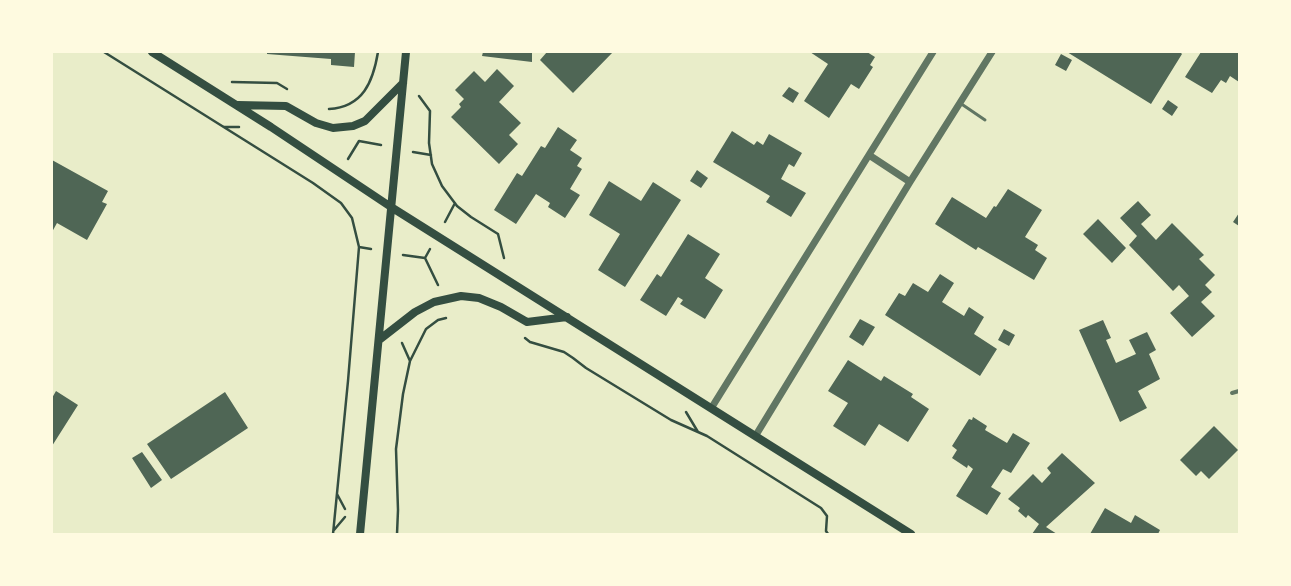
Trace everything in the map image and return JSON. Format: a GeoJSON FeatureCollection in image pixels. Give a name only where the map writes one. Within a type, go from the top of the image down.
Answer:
{"type":"FeatureCollection","features":[{"type":"Feature","properties":{"kind":"main road"},"geometry":{"type":"LineString","coordinates":[[152,52],[391,206],[911,534]]}},
{"type":"Feature","properties":{"kind":"main road"},"geometry":{"type":"LineString","coordinates":[[360,534],[406,52]]}},
{"type":"Feature","properties":{"kind":"main road"},"geometry":{"type":"LineString","coordinates":[[238,106],[286,106],[316,123],[333,128],[353,126],[365,121],[403,83]]}},
{"type":"Feature","properties":{"kind":"main road"},"geometry":{"type":"LineString","coordinates":[[379,340],[415,312],[434,302],[461,296],[479,298],[501,307],[527,322],[567,317]]}},
{"type":"Feature","properties":{"kind":"street"},"geometry":{"type":"LineString","coordinates":[[712,408],[933,52]]}},
{"type":"Feature","properties":{"kind":"street"},"geometry":{"type":"LineString","coordinates":[[756,435],[910,182],[992,52]]}},
{"type":"Feature","properties":{"kind":"street"},"geometry":{"type":"LineString","coordinates":[[869,155],[910,182]]}},
{"type":"Feature","properties":{"kind":"street"},"geometry":{"type":"LineString","coordinates":[[1232,393],[1239,391]]}},
{"type":"Feature","properties":{"kind":"lane"},"geometry":{"type":"LineString","coordinates":[[960,103],[985,120]]}},
{"type":"Feature","properties":{"kind":"path"},"geometry":{"type":"LineString","coordinates":[[104,52],[313,183],[341,203],[352,218],[359,246],[333,534]]}},
{"type":"Feature","properties":{"kind":"path"},"geometry":{"type":"LineString","coordinates":[[325,109],[339,108],[354,102],[365,92],[376,68],[378,52]]}},
{"type":"Feature","properties":{"kind":"path"},"geometry":{"type":"LineString","coordinates":[[239,82],[277,83],[291,91]]}},
{"type":"Feature","properties":{"kind":"path"},"geometry":{"type":"LineString","coordinates":[[422,101],[430,111],[430,155],[432,164],[442,186],[455,203],[498,234],[500,245]]}},
{"type":"Feature","properties":{"kind":"path"},"geometry":{"type":"LineString","coordinates":[[327,193],[359,141],[430,155]]}},
{"type":"Feature","properties":{"kind":"path"},"geometry":{"type":"LineString","coordinates":[[397,534],[398,510],[396,449],[403,394],[410,360],[426,329],[438,320],[450,316]]}},
{"type":"Feature","properties":{"kind":"path"},"geometry":{"type":"LineString","coordinates":[[520,335],[530,342],[564,352],[586,368],[671,420],[707,436],[821,508],[827,516],[826,531],[828,534]]}},
{"type":"Feature","properties":{"kind":"building"},"geometry":{"type":"Polygon","coordinates":[[[267,52],[355,52],[354,67],[331,65],[331,59],[267,54],[267,52]]]}},
{"type":"Feature","properties":{"kind":"building"},"geometry":{"type":"Polygon","coordinates":[[[483,52],[532,52],[532,62],[482,56],[483,52]]]}},
{"type":"Feature","properties":{"kind":"building"},"geometry":{"type":"Polygon","coordinates":[[[547,52],[613,52],[573,93],[540,60],[547,52]]]}},
{"type":"Feature","properties":{"kind":"building"},"geometry":{"type":"Polygon","coordinates":[[[810,52],[867,52],[875,57],[870,65],[873,67],[859,89],[851,84],[829,118],[804,101],[828,64],[810,52]]]}},
{"type":"Feature","properties":{"kind":"building"},"geometry":{"type":"Polygon","coordinates":[[[1067,52],[1180,52],[1182,54],[1151,104],[1067,52]]]}},
{"type":"Feature","properties":{"kind":"building"},"geometry":{"type":"Polygon","coordinates":[[[1201,52],[1239,52],[1239,82],[1230,76],[1226,83],[1221,80],[1212,93],[1185,77],[1201,52]]]}},
{"type":"Feature","properties":{"kind":"building"},"geometry":{"type":"Polygon","coordinates":[[[1061,54],[1072,60],[1066,71],[1055,65],[1061,54]]]}},
{"type":"Feature","properties":{"kind":"building"},"geometry":{"type":"Polygon","coordinates":[[[497,69],[514,86],[499,102],[521,123],[509,135],[518,144],[499,164],[451,117],[461,107],[459,104],[464,99],[455,90],[474,71],[485,82],[497,69]]]}},
{"type":"Feature","properties":{"kind":"building"},"geometry":{"type":"Polygon","coordinates":[[[789,87],[799,93],[793,103],[782,96],[789,87]]]}},
{"type":"Feature","properties":{"kind":"building"},"geometry":{"type":"Polygon","coordinates":[[[1168,100],[1178,107],[1172,116],[1162,109],[1168,100]]]}},
{"type":"Feature","properties":{"kind":"building"},"geometry":{"type":"Polygon","coordinates":[[[558,127],[577,140],[570,150],[582,158],[577,166],[582,169],[570,189],[580,195],[565,218],[548,207],[550,203],[536,194],[516,224],[494,210],[517,173],[522,176],[541,146],[545,148],[558,127]]]}},
{"type":"Feature","properties":{"kind":"building"},"geometry":{"type":"Polygon","coordinates":[[[732,131],[754,145],[757,141],[763,145],[769,134],[802,153],[794,167],[789,164],[781,179],[806,193],[791,217],[766,202],[770,196],[713,162],[732,131]]]}},
{"type":"Feature","properties":{"kind":"building"},"geometry":{"type":"Polygon","coordinates":[[[52,160],[108,191],[102,202],[107,204],[87,240],[57,223],[52,232],[52,160]]]}},
{"type":"Feature","properties":{"kind":"building"},"geometry":{"type":"Polygon","coordinates":[[[697,170],[708,178],[701,188],[690,181],[697,170]]]}},
{"type":"Feature","properties":{"kind":"building"},"geometry":{"type":"Polygon","coordinates":[[[609,181],[641,201],[653,182],[681,200],[625,287],[598,270],[620,234],[589,215],[609,181]]]}},
{"type":"Feature","properties":{"kind":"building"},"geometry":{"type":"Polygon","coordinates":[[[1008,189],[1042,210],[1025,237],[1038,245],[1035,250],[1047,258],[1034,280],[978,247],[976,250],[935,224],[952,197],[986,218],[994,206],[996,207],[1008,189]]]}},
{"type":"Feature","properties":{"kind":"building"},"geometry":{"type":"Polygon","coordinates":[[[1138,201],[1151,215],[1141,224],[1156,240],[1172,223],[1204,255],[1199,259],[1215,275],[1205,285],[1212,292],[1201,302],[1215,316],[1192,337],[1170,313],[1189,296],[1179,285],[1173,291],[1129,245],[1137,236],[1120,218],[1138,201]]]}},
{"type":"Feature","properties":{"kind":"building"},"geometry":{"type":"Polygon","coordinates":[[[1239,213],[1239,226],[1233,222],[1239,213]]]}},
{"type":"Feature","properties":{"kind":"building"},"geometry":{"type":"Polygon","coordinates":[[[1098,219],[1126,248],[1112,263],[1083,234],[1098,219]]]}},
{"type":"Feature","properties":{"kind":"building"},"geometry":{"type":"Polygon","coordinates":[[[688,234],[720,254],[705,278],[723,290],[705,319],[680,304],[683,300],[678,297],[666,316],[640,300],[657,274],[661,277],[688,234]]]}},
{"type":"Feature","properties":{"kind":"building"},"geometry":{"type":"Polygon","coordinates":[[[940,274],[954,283],[942,302],[964,316],[969,307],[984,317],[974,334],[997,349],[980,376],[885,315],[899,293],[905,296],[913,283],[928,292],[940,274]]]}},
{"type":"Feature","properties":{"kind":"building"},"geometry":{"type":"Polygon","coordinates":[[[860,319],[875,327],[863,346],[849,337],[860,319]]]}},
{"type":"Feature","properties":{"kind":"building"},"geometry":{"type":"Polygon","coordinates":[[[1103,320],[1111,338],[1106,340],[1116,363],[1136,354],[1129,340],[1147,332],[1156,350],[1149,354],[1160,379],[1138,391],[1147,408],[1120,422],[1079,330],[1103,320]]]}},
{"type":"Feature","properties":{"kind":"building"},"geometry":{"type":"Polygon","coordinates":[[[1004,329],[1015,335],[1009,346],[998,340],[1004,329]]]}},
{"type":"Feature","properties":{"kind":"building"},"geometry":{"type":"Polygon","coordinates":[[[848,360],[881,381],[884,376],[913,394],[911,397],[929,409],[908,442],[879,424],[865,446],[833,426],[848,403],[828,391],[848,360]]]}},
{"type":"Feature","properties":{"kind":"building"},"geometry":{"type":"Polygon","coordinates":[[[56,391],[78,405],[52,446],[52,398],[56,391]]]}},
{"type":"Feature","properties":{"kind":"building"},"geometry":{"type":"Polygon","coordinates":[[[225,392],[248,428],[171,479],[147,444],[225,392]]]}},
{"type":"Feature","properties":{"kind":"building"},"geometry":{"type":"Polygon","coordinates":[[[973,417],[987,426],[985,430],[1007,443],[1013,433],[1030,443],[1011,473],[1003,469],[991,487],[1001,493],[987,515],[956,496],[973,469],[968,465],[967,468],[952,458],[957,450],[952,446],[969,419],[972,420],[973,417]]]}},
{"type":"Feature","properties":{"kind":"building"},"geometry":{"type":"Polygon","coordinates":[[[1214,426],[1238,450],[1209,479],[1201,471],[1196,476],[1180,460],[1214,426]]]}},
{"type":"Feature","properties":{"kind":"building"},"geometry":{"type":"Polygon","coordinates":[[[142,452],[162,480],[151,488],[132,458],[142,452]]]}},
{"type":"Feature","properties":{"kind":"building"},"geometry":{"type":"Polygon","coordinates":[[[1062,453],[1095,483],[1046,527],[1057,534],[1032,534],[1039,524],[1028,515],[1026,518],[1018,511],[1020,508],[1008,499],[1033,474],[1042,483],[1051,473],[1047,468],[1062,453]]]}},
{"type":"Feature","properties":{"kind":"building"},"geometry":{"type":"Polygon","coordinates":[[[1105,508],[1131,523],[1135,515],[1160,530],[1158,534],[1090,534],[1105,508]]]}}]}
